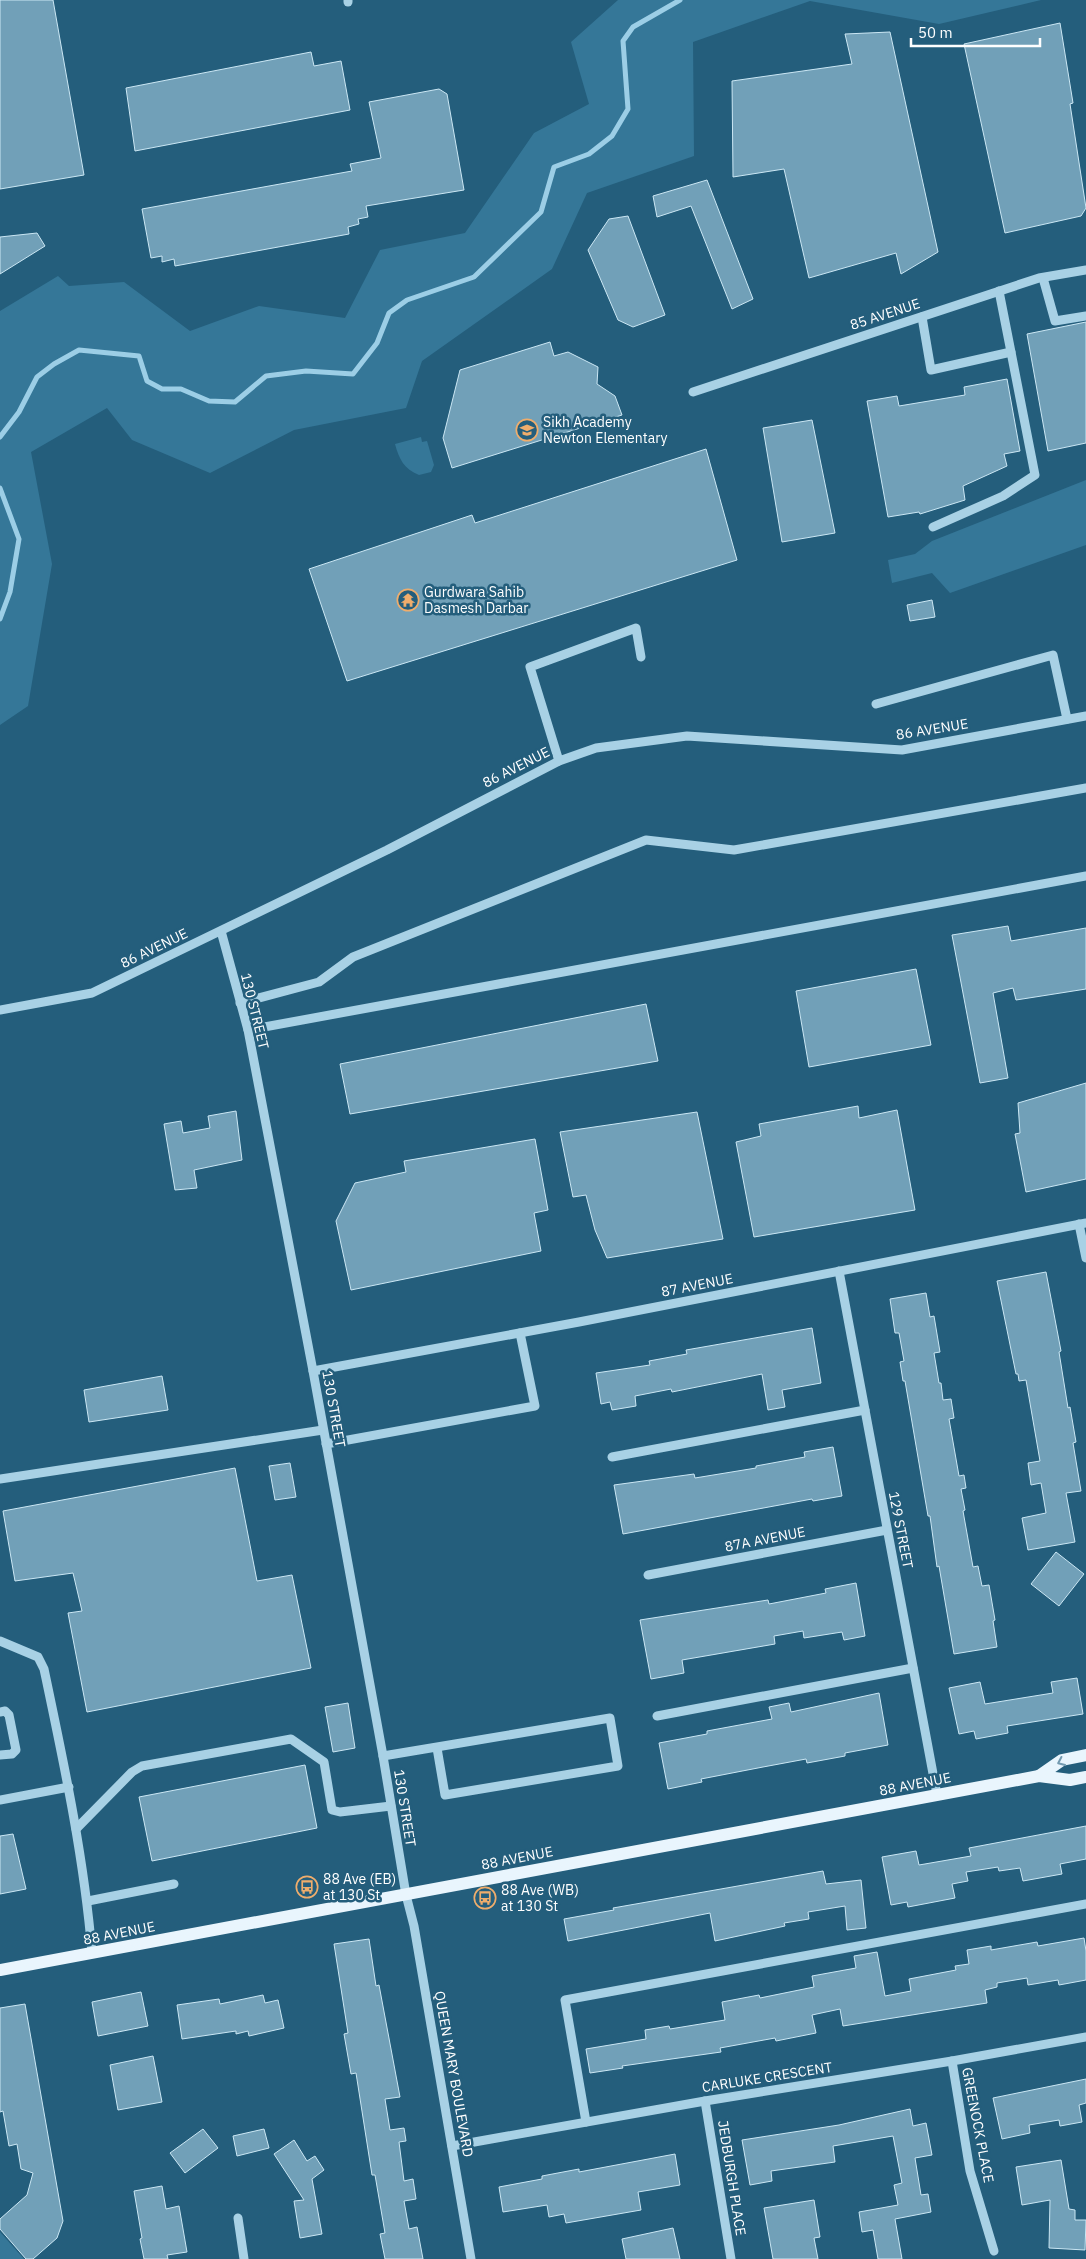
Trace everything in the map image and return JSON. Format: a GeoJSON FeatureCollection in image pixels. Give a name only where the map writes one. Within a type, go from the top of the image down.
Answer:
{"type":"FeatureCollection","features":[{"type":"Feature","properties":{"kind":"main road","name":"88 AVENUE"},"geometry":{"type":"LineString","coordinates":[[1039,1776],[1062,1760],[1086,1755]]}},
{"type":"Feature","properties":{"kind":"main road","name":"88 AVENUE"},"geometry":{"type":"LineString","coordinates":[[0,1970],[937,1794],[1039,1776],[1070,1780],[1086,1777]]}},
{"type":"Feature","properties":{"kind":"street","name":"85 AVENUE"},"geometry":{"type":"LineString","coordinates":[[693,392],[999,291],[1043,278],[1086,270]]}},
{"type":"Feature","properties":{"kind":"street"},"geometry":{"type":"LineString","coordinates":[[1043,278],[1055,321],[1086,316]]}},
{"type":"Feature","properties":{"kind":"street"},"geometry":{"type":"LineString","coordinates":[[933,527],[1003,496],[1035,475],[999,291]]}},
{"type":"Feature","properties":{"kind":"street"},"geometry":{"type":"LineString","coordinates":[[922,317],[931,370],[1010,352]]}},
{"type":"Feature","properties":{"kind":"street"},"geometry":{"type":"LineString","coordinates":[[559,761],[530,667],[636,628],[641,657]]}},
{"type":"Feature","properties":{"kind":"street"},"geometry":{"type":"LineString","coordinates":[[876,704],[1053,655],[1067,719]]}},
{"type":"Feature","properties":{"kind":"street","name":"86 AVENUE"},"geometry":{"type":"LineString","coordinates":[[0,1010],[92,993],[387,850],[559,761],[596,748],[687,736],[902,750],[1086,716]]}},
{"type":"Feature","properties":{"kind":"street"},"geometry":{"type":"LineString","coordinates":[[240,1004],[319,982],[353,957],[646,840],[734,850],[1086,788]]}},
{"type":"Feature","properties":{"kind":"street"},"geometry":{"type":"LineString","coordinates":[[248,1030],[1086,876]]}},
{"type":"Feature","properties":{"kind":"street","name":"130 STREET"},"geometry":{"type":"LineString","coordinates":[[220,931],[248,1030],[313,1371],[383,1756],[406,1895]]}},
{"type":"Feature","properties":{"kind":"street"},"geometry":{"type":"LineString","coordinates":[[1083,1223],[1086,1258]]}},
{"type":"Feature","properties":{"kind":"street","name":"87 AVENUE"},"geometry":{"type":"LineString","coordinates":[[313,1371],[520,1333],[1083,1223]]}},
{"type":"Feature","properties":{"kind":"street","name":"129 STREET"},"geometry":{"type":"LineString","coordinates":[[839,1271],[937,1794]]}},
{"type":"Feature","properties":{"kind":"street"},"geometry":{"type":"LineString","coordinates":[[326,1444],[534,1406],[520,1333]]}},
{"type":"Feature","properties":{"kind":"street"},"geometry":{"type":"LineString","coordinates":[[612,1457],[865,1410]]}},
{"type":"Feature","properties":{"kind":"street"},"geometry":{"type":"LineString","coordinates":[[0,1479],[323,1430]]}},
{"type":"Feature","properties":{"kind":"street","name":"87A AVENUE"},"geometry":{"type":"LineString","coordinates":[[648,1575],[888,1530]]}},
{"type":"Feature","properties":{"kind":"street"},"geometry":{"type":"LineString","coordinates":[[0,1641],[38,1657],[44,1669],[69,1787],[88,1901],[92,1953]]}},
{"type":"Feature","properties":{"kind":"street"},"geometry":{"type":"LineString","coordinates":[[657,1716],[913,1668]]}},
{"type":"Feature","properties":{"kind":"street"},"geometry":{"type":"LineString","coordinates":[[0,1712],[4,1711],[10,1715],[16,1750],[12,1754],[0,1756]]}},
{"type":"Feature","properties":{"kind":"street"},"geometry":{"type":"LineString","coordinates":[[383,1756],[610,1718],[618,1766],[446,1795],[437,1748]]}},
{"type":"Feature","properties":{"kind":"street"},"geometry":{"type":"LineString","coordinates":[[76,1829],[132,1772],[142,1766],[291,1739],[324,1762],[332,1810],[340,1812],[391,1806]]}},
{"type":"Feature","properties":{"kind":"street"},"geometry":{"type":"LineString","coordinates":[[0,1800],[69,1787]]}},
{"type":"Feature","properties":{"kind":"street"},"geometry":{"type":"LineString","coordinates":[[88,1901],[174,1884]]}},
{"type":"Feature","properties":{"kind":"street","name":"QUEEN MARY BOULEVARD"},"geometry":{"type":"LineString","coordinates":[[406,1895],[414,1926],[472,2259]]}},
{"type":"Feature","properties":{"kind":"street"},"geometry":{"type":"LineString","coordinates":[[586,2122],[565,2000],[1086,1904]]}},
{"type":"Feature","properties":{"kind":"street","name":"CARLUKE CRESCENT"},"geometry":{"type":"LineString","coordinates":[[452,2146],[1086,2037]]}},
{"type":"Feature","properties":{"kind":"street","name":"GREENOCK PLACE"},"geometry":{"type":"LineString","coordinates":[[952,2061],[970,2171],[994,2251]]}},
{"type":"Feature","properties":{"kind":"street","name":"JEDBURGH PLACE"},"geometry":{"type":"LineString","coordinates":[[705,2101],[731,2259]]}},
{"type":"Feature","properties":{"kind":"street"},"geometry":{"type":"LineString","coordinates":[[238,2218],[244,2259]]}},
{"type":"Feature","properties":{"kind":"shaded area"},"geometry":{"type":"Polygon","coordinates":[[[618,0],[1041,0],[939,24],[810,1],[693,42],[694,156],[587,193],[552,269],[422,361],[406,408],[294,430],[210,473],[132,440],[107,408],[31,452],[52,564],[28,706],[0,725],[0,311],[58,276],[69,286],[124,282],[190,331],[259,306],[345,318],[380,250],[465,233],[534,133],[589,104],[571,42],[618,0]]]}},
{"type":"Feature","properties":{"kind":"shaded area"},"geometry":{"type":"Polygon","coordinates":[[[421,437],[422,442],[427,441],[434,465],[431,472],[419,475],[409,470],[403,463],[395,444],[421,437]]]}},
{"type":"Feature","properties":{"kind":"shaded area"},"geometry":{"type":"Polygon","coordinates":[[[1086,480],[1086,545],[950,593],[932,573],[892,583],[888,560],[915,554],[932,541],[1086,480]]]}},
{"type":"Feature","properties":{"kind":"shaded area"},"geometry":{"type":"Polygon","coordinates":[[[0,2232],[24,2259],[0,2259],[0,2232]]]}},
{"type":"Feature","properties":{"kind":"building"},"geometry":{"type":"Polygon","coordinates":[[[0,0],[53,0],[84,175],[0,189],[0,0]]]}},
{"type":"Feature","properties":{"kind":"building"},"geometry":{"type":"Polygon","coordinates":[[[1060,23],[1073,103],[1070,104],[1086,208],[1081,216],[1005,233],[964,44],[1060,23]]]}},
{"type":"Feature","properties":{"kind":"building"},"geometry":{"type":"Polygon","coordinates":[[[890,32],[938,252],[901,274],[896,253],[809,278],[784,169],[733,177],[732,81],[852,64],[845,34],[890,32]]]}},
{"type":"Feature","properties":{"kind":"building"},"geometry":{"type":"Polygon","coordinates":[[[311,52],[314,66],[341,61],[350,110],[135,151],[126,88],[311,52]]]}},
{"type":"Feature","properties":{"kind":"building"},"geometry":{"type":"Polygon","coordinates":[[[439,89],[447,94],[464,190],[366,206],[368,217],[358,219],[359,224],[348,227],[349,234],[175,266],[174,259],[162,262],[162,256],[151,258],[142,209],[352,171],[350,164],[381,158],[369,102],[439,89]]]}},
{"type":"Feature","properties":{"kind":"building"},"geometry":{"type":"Polygon","coordinates":[[[707,180],[753,299],[732,309],[691,206],[657,217],[653,196],[707,180]]]}},
{"type":"Feature","properties":{"kind":"building"},"geometry":{"type":"Polygon","coordinates":[[[628,216],[665,315],[633,327],[618,320],[588,250],[609,219],[628,216]]]}},
{"type":"Feature","properties":{"kind":"building"},"geometry":{"type":"Polygon","coordinates":[[[37,233],[45,246],[0,274],[0,237],[37,233]]]}},
{"type":"Feature","properties":{"kind":"building"},"geometry":{"type":"Polygon","coordinates":[[[1086,322],[1086,443],[1048,451],[1027,334],[1086,322]]]}},
{"type":"Feature","properties":{"kind":"building"},"geometry":{"type":"Polygon","coordinates":[[[550,342],[554,356],[568,352],[598,367],[597,384],[615,396],[622,415],[452,468],[443,438],[460,370],[550,342]]]}},
{"type":"Feature","properties":{"kind":"building"},"geometry":{"type":"Polygon","coordinates":[[[1007,379],[1020,451],[1004,454],[1007,466],[963,486],[965,500],[920,514],[919,512],[888,517],[867,401],[897,396],[899,406],[965,395],[964,387],[1007,379]]]}},
{"type":"Feature","properties":{"kind":"building"},"geometry":{"type":"Polygon","coordinates":[[[812,420],[835,533],[782,542],[763,428],[812,420]]]}},
{"type":"Feature","properties":{"kind":"building"},"geometry":{"type":"Polygon","coordinates":[[[706,449],[737,560],[347,681],[309,569],[472,515],[475,523],[706,449]]]}},
{"type":"Feature","properties":{"kind":"building"},"geometry":{"type":"Polygon","coordinates":[[[932,600],[935,617],[910,621],[907,605],[932,600]]]}},
{"type":"Feature","properties":{"kind":"building"},"geometry":{"type":"Polygon","coordinates":[[[1008,926],[1011,941],[1086,928],[1086,989],[1016,1000],[1013,988],[993,993],[1008,1078],[980,1083],[952,935],[1008,926]]]}},
{"type":"Feature","properties":{"kind":"building"},"geometry":{"type":"Polygon","coordinates":[[[916,969],[931,1045],[809,1067],[796,991],[916,969]]]}},
{"type":"Feature","properties":{"kind":"building"},"geometry":{"type":"Polygon","coordinates":[[[646,1004],[658,1061],[350,1114],[340,1064],[646,1004]]]}},
{"type":"Feature","properties":{"kind":"building"},"geometry":{"type":"Polygon","coordinates":[[[1086,1083],[1086,1179],[1026,1192],[1015,1134],[1020,1133],[1018,1103],[1086,1083]]]}},
{"type":"Feature","properties":{"kind":"building"},"geometry":{"type":"Polygon","coordinates":[[[858,1106],[859,1118],[897,1110],[915,1210],[754,1237],[736,1142],[761,1136],[759,1124],[858,1106]]]}},
{"type":"Feature","properties":{"kind":"building"},"geometry":{"type":"Polygon","coordinates":[[[236,1111],[242,1160],[194,1170],[197,1188],[175,1190],[164,1124],[181,1121],[183,1133],[210,1128],[208,1116],[236,1111]]]}},
{"type":"Feature","properties":{"kind":"building"},"geometry":{"type":"Polygon","coordinates":[[[697,1112],[723,1239],[607,1258],[595,1230],[586,1195],[573,1197],[560,1132],[697,1112]]]}},
{"type":"Feature","properties":{"kind":"building"},"geometry":{"type":"Polygon","coordinates":[[[535,1139],[548,1210],[534,1213],[541,1251],[351,1290],[336,1221],[355,1183],[406,1172],[404,1161],[535,1139]]]}},
{"type":"Feature","properties":{"kind":"building"},"geometry":{"type":"Polygon","coordinates":[[[1046,1272],[1061,1351],[1059,1352],[1068,1408],[1070,1407],[1076,1442],[1073,1443],[1081,1491],[1066,1493],[1075,1542],[1028,1550],[1022,1518],[1046,1513],[1041,1483],[1031,1485],[1028,1463],[1040,1461],[1026,1380],[1019,1381],[1018,1374],[1016,1374],[997,1281],[1046,1272]]]}},
{"type":"Feature","properties":{"kind":"building"},"geometry":{"type":"Polygon","coordinates":[[[926,1293],[930,1317],[934,1316],[940,1352],[934,1353],[943,1400],[951,1399],[954,1418],[949,1419],[959,1476],[964,1475],[966,1488],[961,1489],[965,1510],[963,1511],[973,1567],[978,1566],[982,1586],[989,1585],[995,1620],[993,1621],[997,1647],[954,1654],[905,1381],[903,1381],[900,1362],[904,1361],[899,1333],[895,1333],[890,1299],[926,1293]]]}},
{"type":"Feature","properties":{"kind":"building"},"geometry":{"type":"Polygon","coordinates":[[[812,1328],[821,1383],[782,1390],[785,1407],[768,1410],[762,1374],[672,1392],[671,1389],[635,1396],[636,1406],[612,1410],[610,1402],[601,1404],[596,1373],[650,1365],[649,1361],[687,1354],[686,1350],[812,1328]]]}},
{"type":"Feature","properties":{"kind":"building"},"geometry":{"type":"Polygon","coordinates":[[[162,1376],[168,1410],[89,1422],[84,1390],[162,1376]]]}},
{"type":"Feature","properties":{"kind":"building"},"geometry":{"type":"Polygon","coordinates":[[[833,1447],[842,1496],[813,1501],[812,1499],[623,1534],[614,1485],[694,1474],[695,1478],[756,1468],[756,1466],[805,1457],[804,1452],[833,1447]]]}},
{"type":"Feature","properties":{"kind":"building"},"geometry":{"type":"Polygon","coordinates":[[[290,1463],[296,1497],[275,1500],[269,1466],[290,1463]]]}},
{"type":"Feature","properties":{"kind":"building"},"geometry":{"type":"Polygon","coordinates":[[[235,1468],[257,1581],[292,1575],[311,1668],[87,1712],[68,1613],[82,1611],[73,1573],[15,1581],[3,1511],[235,1468]]]}},
{"type":"Feature","properties":{"kind":"building"},"geometry":{"type":"Polygon","coordinates":[[[1056,1552],[1084,1574],[1059,1606],[1031,1584],[1056,1552]]]}},
{"type":"Feature","properties":{"kind":"building"},"geometry":{"type":"Polygon","coordinates":[[[856,1583],[865,1636],[844,1640],[842,1632],[804,1638],[803,1631],[774,1636],[775,1644],[682,1660],[684,1673],[651,1679],[640,1620],[768,1600],[769,1604],[826,1593],[825,1589],[856,1583]]]}},
{"type":"Feature","properties":{"kind":"building"},"geometry":{"type":"Polygon","coordinates":[[[1077,1678],[1083,1714],[1007,1726],[1008,1733],[976,1739],[974,1731],[959,1734],[949,1688],[980,1682],[985,1704],[1053,1693],[1051,1682],[1077,1678]]]}},
{"type":"Feature","properties":{"kind":"building"},"geometry":{"type":"Polygon","coordinates":[[[879,1693],[888,1745],[845,1753],[845,1756],[807,1763],[806,1759],[701,1779],[702,1782],[668,1789],[659,1743],[707,1734],[707,1731],[772,1719],[769,1707],[789,1703],[791,1712],[879,1693]]]}},
{"type":"Feature","properties":{"kind":"building"},"geometry":{"type":"Polygon","coordinates":[[[348,1703],[355,1748],[333,1752],[325,1707],[348,1703]]]}},
{"type":"Feature","properties":{"kind":"building"},"geometry":{"type":"Polygon","coordinates":[[[305,1765],[317,1828],[152,1861],[139,1797],[305,1765]]]}},
{"type":"Feature","properties":{"kind":"building"},"geometry":{"type":"Polygon","coordinates":[[[1086,1826],[1086,1859],[1060,1864],[1062,1874],[1023,1881],[1020,1868],[999,1871],[998,1867],[966,1872],[968,1881],[952,1884],[955,1898],[908,1907],[907,1902],[891,1905],[882,1857],[916,1851],[919,1865],[971,1856],[969,1848],[1086,1826]]]}},
{"type":"Feature","properties":{"kind":"building"},"geometry":{"type":"Polygon","coordinates":[[[13,1834],[26,1889],[0,1894],[0,1836],[13,1834]]]}},
{"type":"Feature","properties":{"kind":"building"},"geometry":{"type":"Polygon","coordinates":[[[823,1871],[826,1884],[861,1880],[866,1928],[847,1930],[845,1906],[808,1912],[809,1919],[784,1923],[785,1926],[715,1941],[710,1913],[568,1941],[564,1919],[614,1910],[613,1908],[823,1871]]]}},
{"type":"Feature","properties":{"kind":"building"},"geometry":{"type":"Polygon","coordinates":[[[1084,1938],[1086,1980],[1059,1985],[1058,1980],[1028,1985],[1027,1978],[997,1983],[997,1987],[985,1990],[987,2003],[843,2026],[840,2009],[812,2015],[816,2033],[776,2041],[775,2038],[720,2048],[721,2052],[622,2066],[623,2068],[590,2073],[586,2049],[646,2039],[645,2030],[669,2026],[670,2029],[725,2020],[722,2002],[759,1995],[760,1998],[814,1987],[812,1976],[856,1968],[854,1956],[877,1952],[885,1996],[911,1991],[909,1979],[956,1970],[955,1966],[969,1964],[967,1950],[991,1946],[991,1950],[1037,1942],[1038,1946],[1084,1938]]]}},
{"type":"Feature","properties":{"kind":"building"},"geometry":{"type":"Polygon","coordinates":[[[369,1939],[376,1986],[379,1985],[400,2097],[385,2099],[390,2130],[404,2128],[406,2141],[399,2142],[404,2181],[413,2179],[416,2199],[404,2201],[409,2229],[417,2227],[423,2259],[385,2259],[380,2234],[385,2233],[375,2175],[372,2175],[356,2073],[351,2074],[344,2034],[348,2033],[334,1944],[369,1939]]]}},
{"type":"Feature","properties":{"kind":"building"},"geometry":{"type":"Polygon","coordinates":[[[141,1992],[148,2026],[98,2036],[92,2002],[141,1992]]]}},
{"type":"Feature","properties":{"kind":"building"},"geometry":{"type":"Polygon","coordinates":[[[263,1995],[265,2003],[278,2000],[284,2028],[249,2036],[248,2031],[236,2034],[236,2031],[182,2039],[177,2005],[219,1999],[220,2004],[263,1995]]]}},
{"type":"Feature","properties":{"kind":"building"},"geometry":{"type":"Polygon","coordinates":[[[25,2004],[63,2221],[57,2238],[33,2259],[26,2259],[0,2229],[0,2219],[27,2195],[33,2173],[21,2169],[17,2144],[9,2146],[3,2111],[0,2112],[0,2008],[25,2004]]]}},
{"type":"Feature","properties":{"kind":"building"},"geometry":{"type":"Polygon","coordinates":[[[153,2056],[162,2102],[118,2110],[110,2065],[153,2056]]]}},
{"type":"Feature","properties":{"kind":"building"},"geometry":{"type":"Polygon","coordinates":[[[1086,2079],[1086,2103],[1079,2105],[1082,2122],[1060,2126],[1059,2120],[1029,2125],[1030,2133],[1002,2139],[993,2098],[1086,2079]]]}},
{"type":"Feature","properties":{"kind":"building"},"geometry":{"type":"Polygon","coordinates":[[[910,2109],[913,2126],[926,2123],[932,2155],[915,2158],[921,2195],[928,2194],[931,2212],[895,2219],[902,2259],[878,2259],[873,2230],[862,2232],[859,2212],[898,2205],[894,2185],[902,2183],[893,2136],[833,2146],[835,2162],[771,2171],[772,2181],[750,2185],[742,2140],[839,2125],[910,2109]]]}},
{"type":"Feature","properties":{"kind":"building"},"geometry":{"type":"Polygon","coordinates":[[[203,2129],[218,2148],[185,2173],[170,2153],[203,2129]]]}},
{"type":"Feature","properties":{"kind":"building"},"geometry":{"type":"Polygon","coordinates":[[[264,2129],[269,2148],[237,2156],[233,2136],[264,2129]]]}},
{"type":"Feature","properties":{"kind":"building"},"geometry":{"type":"Polygon","coordinates":[[[294,2140],[307,2161],[315,2156],[324,2170],[312,2179],[322,2234],[300,2238],[294,2201],[304,2200],[274,2154],[294,2140]]]}},
{"type":"Feature","properties":{"kind":"building"},"geometry":{"type":"Polygon","coordinates":[[[675,2154],[680,2185],[638,2192],[641,2210],[566,2223],[564,2214],[549,2217],[547,2205],[503,2212],[499,2187],[542,2179],[542,2176],[579,2169],[579,2172],[675,2154]]]}},
{"type":"Feature","properties":{"kind":"building"},"geometry":{"type":"Polygon","coordinates":[[[1061,2160],[1069,2209],[1075,2210],[1075,2220],[1086,2220],[1085,2250],[1049,2248],[1050,2200],[1022,2205],[1016,2167],[1061,2160]]]}},
{"type":"Feature","properties":{"kind":"building"},"geometry":{"type":"Polygon","coordinates":[[[162,2186],[166,2209],[179,2206],[187,2252],[167,2255],[168,2259],[144,2259],[134,2191],[162,2186]]]}},
{"type":"Feature","properties":{"kind":"building"},"geometry":{"type":"Polygon","coordinates":[[[814,2200],[820,2237],[814,2238],[818,2259],[773,2259],[764,2208],[814,2200]]]}},
{"type":"Feature","properties":{"kind":"building"},"geometry":{"type":"Polygon","coordinates":[[[673,2228],[680,2259],[626,2259],[622,2239],[673,2228]]]}},
{"type":"Feature","properties":{"kind":"waterway"},"geometry":{"type":"LineString","coordinates":[[0,437],[19,412],[37,377],[54,364],[79,350],[139,356],[147,381],[162,389],[181,389],[209,401],[235,402],[266,376],[306,371],[353,374],[377,343],[389,313],[407,300],[474,277],[541,212],[554,167],[589,154],[612,136],[628,109],[623,41],[633,27],[680,0]]}},
{"type":"Feature","properties":{"kind":"waterway"},"geometry":{"type":"LineString","coordinates":[[0,488],[19,539],[10,592],[0,619]]}},
{"type":"Feature","properties":{"kind":"place","name":"Sikh Academy Newton Elementary"},"geometry":{"type":"Point","coordinates":[527,430]}},
{"type":"Feature","properties":{"kind":"place","name":"Gurdwara Sahib Dasmesh Darbar"},"geometry":{"type":"Point","coordinates":[408,600]}},
{"type":"Feature","properties":{"kind":"place","name":"88 Ave (EB) at 130 St"},"geometry":{"type":"Point","coordinates":[307,1887]}},
{"type":"Feature","properties":{"kind":"place","name":"88 Ave (WB) at 130 St"},"geometry":{"type":"Point","coordinates":[485,1898]}}]}
